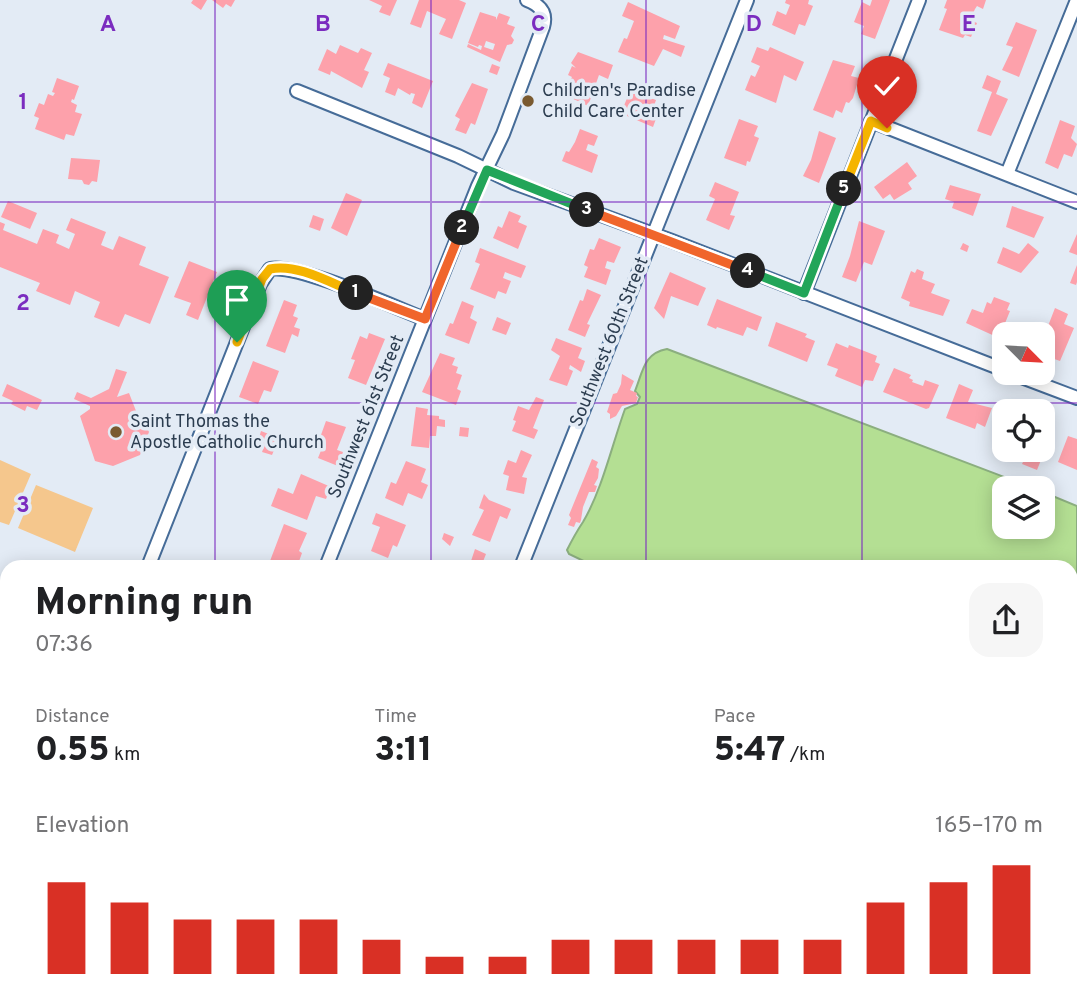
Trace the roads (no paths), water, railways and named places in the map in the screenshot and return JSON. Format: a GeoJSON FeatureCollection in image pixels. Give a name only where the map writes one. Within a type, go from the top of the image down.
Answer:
{"type":"FeatureCollection","features":[{"type":"Feature","properties":{"kind":"street","name":"Southwest 61st Street"},"geometry":{"type":"LineString","coordinates":[[329,560],[425,319],[503,134],[543,27],[545,17],[540,8],[527,0]]}},
{"type":"Feature","properties":{"kind":"street","name":"Southwest 60th Street"},"geometry":{"type":"LineString","coordinates":[[524,560],[747,0]]}},
{"type":"Feature","properties":{"kind":"street"},"geometry":{"type":"LineString","coordinates":[[804,293],[919,0]]}},
{"type":"Feature","properties":{"kind":"street"},"geometry":{"type":"LineString","coordinates":[[1007,174],[1077,0]]}},
{"type":"Feature","properties":{"kind":"street"},"geometry":{"type":"LineString","coordinates":[[298,91],[524,187],[992,365]]}},
{"type":"Feature","properties":{"kind":"street"},"geometry":{"type":"LineString","coordinates":[[871,121],[1077,202]]}},
{"type":"Feature","properties":{"kind":"street"},"geometry":{"type":"LineString","coordinates":[[151,560],[260,284],[270,269],[303,273],[425,319]]}},
{"type":"Feature","properties":{"kind":"street"},"geometry":{"type":"LineString","coordinates":[[1043,385],[1077,398]]}},
{"type":"Feature","properties":{"kind":"place","name":"Children's Paradise Child Care Center"},"geometry":{"type":"Point","coordinates":[528,101]}},
{"type":"Feature","properties":{"kind":"place","name":"Saint Thomas the Apostle Catholic Church"},"geometry":{"type":"Point","coordinates":[116,432]}}]}
